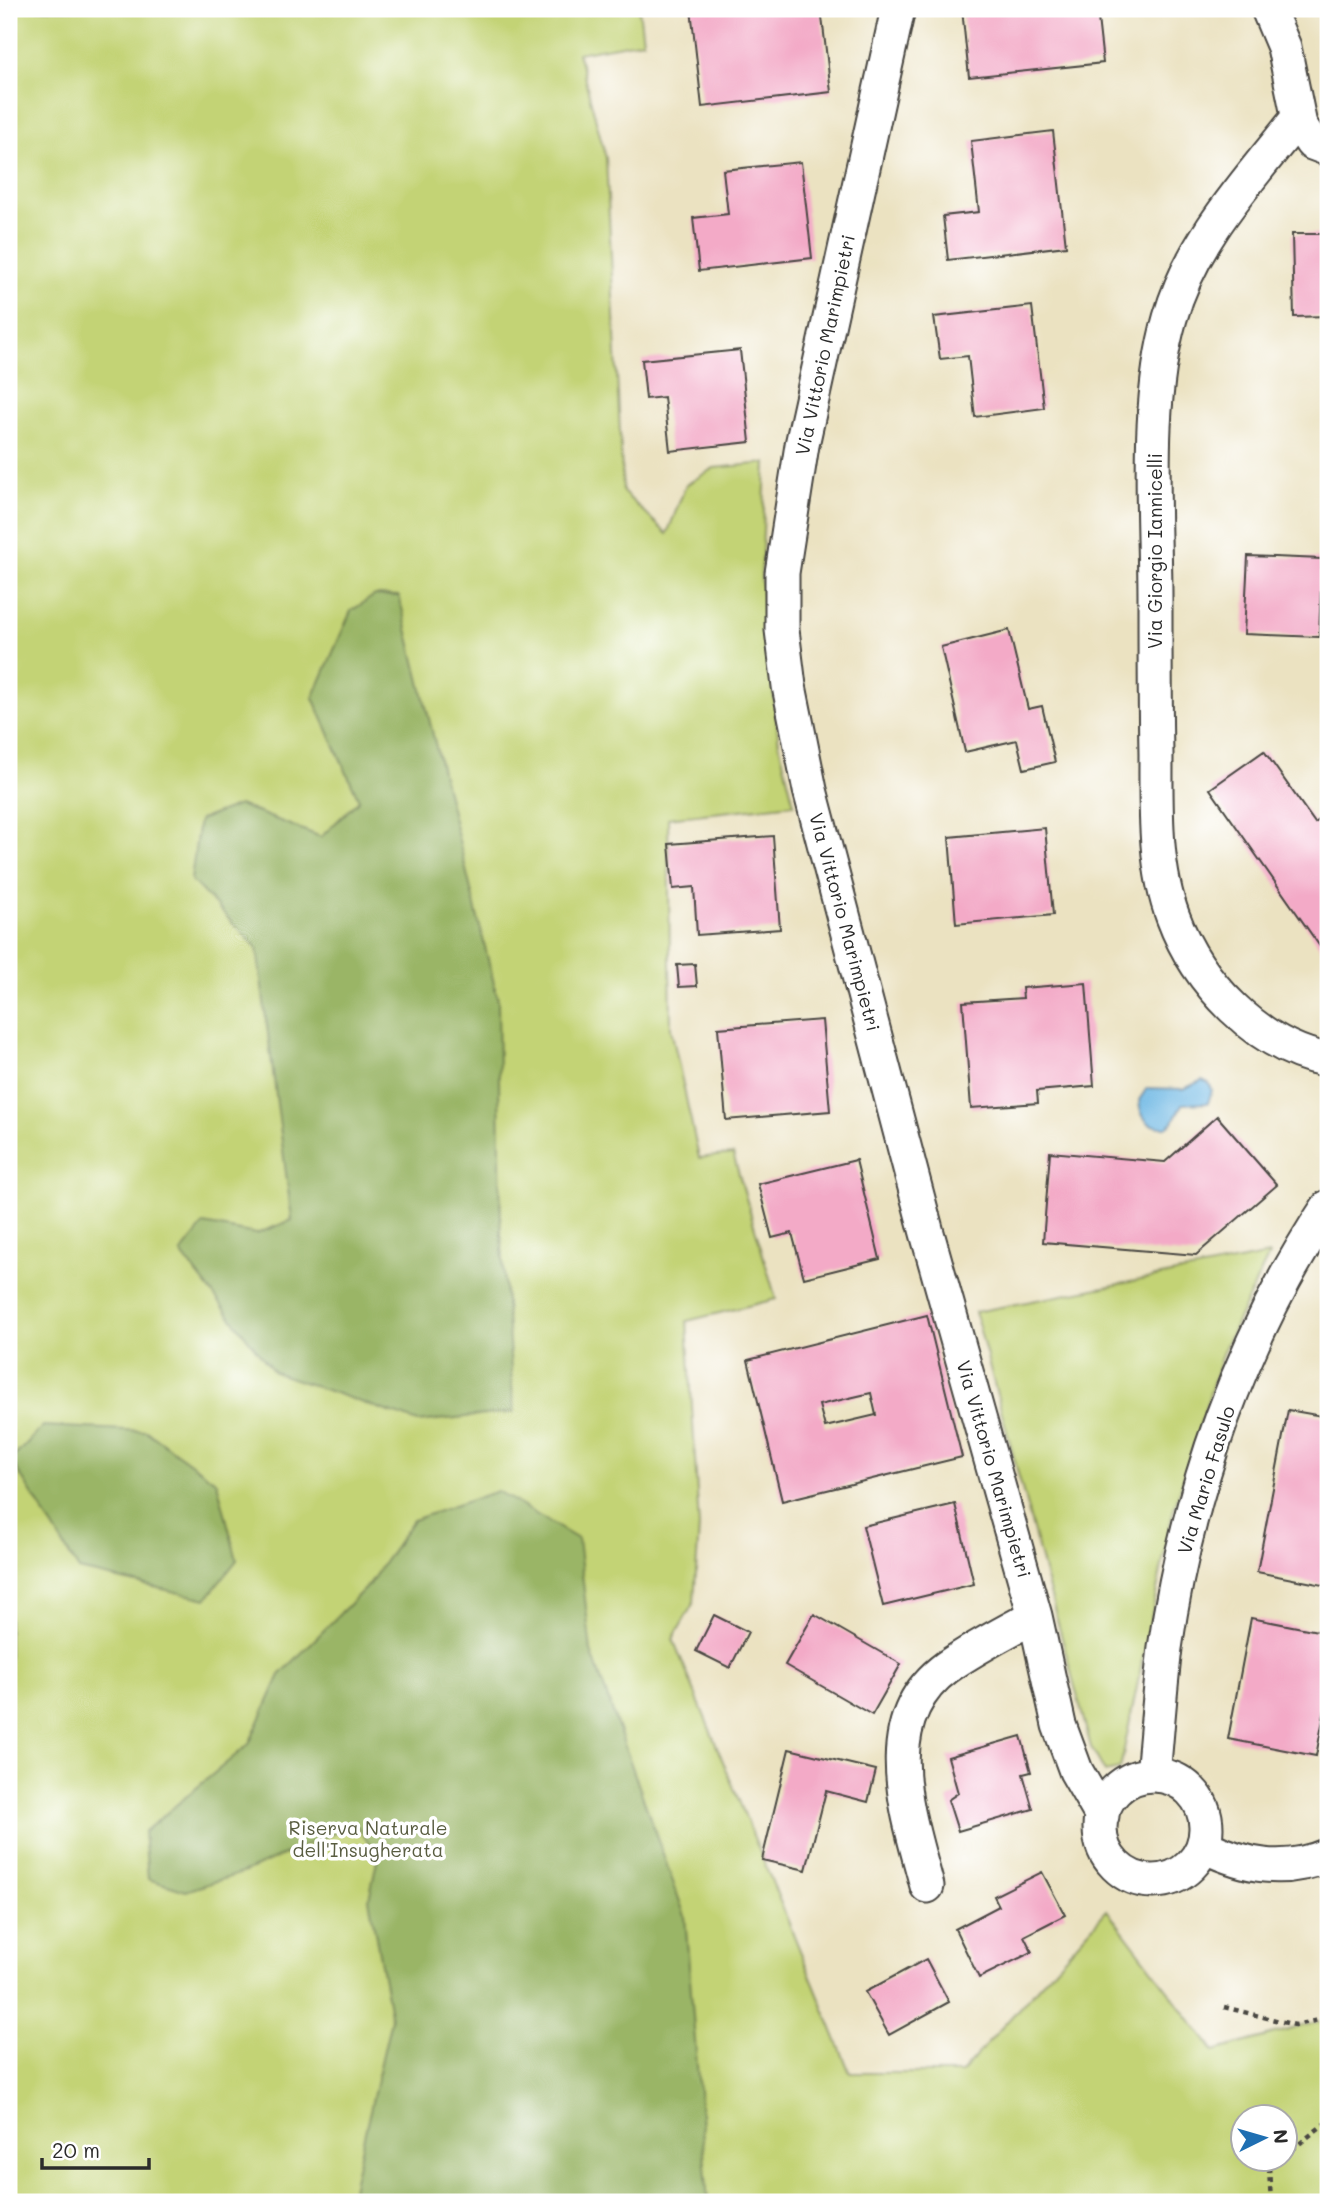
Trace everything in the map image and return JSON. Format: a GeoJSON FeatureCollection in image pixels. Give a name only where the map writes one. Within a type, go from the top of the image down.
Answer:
{"type":"FeatureCollection","features":[{"type":"Feature","properties":{"kind":"street","name":"Via Vittorio Marimpietri"},"geometry":{"type":"LineString","coordinates":[[898,9],[802,445],[782,573],[782,630],[789,686],[810,790],[927,1233],[1035,1616],[1065,1743],[1084,1788],[1102,1815]]}},
{"type":"Feature","properties":{"kind":"street"},"geometry":{"type":"LineString","coordinates":[[1268,9],[1287,58],[1298,118],[1307,138],[1328,149]]}},
{"type":"Feature","properties":{"kind":"street","name":"Via Giorgio Iannicelli"},"geometry":{"type":"LineString","coordinates":[[1298,118],[1217,220],[1199,248],[1182,281],[1165,337],[1156,413],[1156,794],[1164,888],[1173,917],[1196,961],[1223,996],[1253,1024],[1294,1048],[1328,1060]]}},
{"type":"Feature","properties":{"kind":"street","name":"Via Mario Fasulo"},"geometry":{"type":"LineString","coordinates":[[1153,1775],[1171,1615],[1185,1544],[1208,1459],[1258,1333],[1285,1278],[1328,1207]]}},
{"type":"Feature","properties":{"kind":"street"},"geometry":{"type":"LineString","coordinates":[[927,1886],[902,1787],[907,1722],[924,1693],[944,1669],[1035,1616]]}},
{"type":"Feature","properties":{"kind":"street"},"geometry":{"type":"LineString","coordinates":[[1153,1775],[1170,1777],[1185,1785],[1196,1797],[1206,1829],[1203,1846],[1195,1862],[1182,1874],[1165,1881],[1138,1879],[1115,1866],[1105,1851],[1100,1833],[1102,1815],[1109,1799],[1120,1787],[1136,1778],[1153,1775]]}},
{"type":"Feature","properties":{"kind":"street"},"geometry":{"type":"LineString","coordinates":[[1203,1846],[1240,1861],[1272,1867],[1309,1862],[1328,1855]]}},
{"type":"Feature","properties":{"kind":"path"},"geometry":{"type":"LineString","coordinates":[[1224,2007],[1295,2025],[1328,2018]]}},
{"type":"Feature","properties":{"kind":"path"},"geometry":{"type":"LineString","coordinates":[[1298,2145],[1328,2122]]}},
{"type":"Feature","properties":{"kind":"path"},"geometry":{"type":"LineString","coordinates":[[1269,2172],[1271,2202]]}},
{"type":"Feature","properties":{"kind":"green space","name":"Riserva Naturale dell'Insugherata"},"geometry":{"type":"Polygon","coordinates":[[[9,9],[639,9],[643,41],[578,53],[606,158],[623,492],[667,534],[686,485],[714,468],[766,463],[761,577],[779,744],[794,804],[668,818],[671,1029],[699,1158],[733,1154],[776,1299],[687,1321],[699,1527],[694,1602],[673,1639],[850,2073],[961,2073],[1107,1910],[1214,2051],[1328,2019],[1328,2202],[9,2202],[9,9]]]}},
{"type":"Feature","properties":{"kind":"green space"},"geometry":{"type":"Polygon","coordinates":[[[375,595],[399,596],[498,1000],[501,1232],[514,1412],[418,1422],[274,1372],[181,1253],[204,1224],[256,1234],[292,1220],[257,948],[191,880],[199,820],[239,805],[321,837],[359,800],[313,698],[351,611],[375,595]]]}},
{"type":"Feature","properties":{"kind":"green space"},"geometry":{"type":"Polygon","coordinates":[[[1269,1255],[1223,1351],[1173,1512],[1120,1769],[1105,1772],[1091,1747],[975,1312],[1269,1255]]]}},
{"type":"Feature","properties":{"kind":"green space"},"geometry":{"type":"Polygon","coordinates":[[[43,1426],[146,1431],[217,1482],[237,1560],[206,1599],[79,1570],[11,1460],[43,1426]]]}},
{"type":"Feature","properties":{"kind":"green space"},"geometry":{"type":"Polygon","coordinates":[[[497,1491],[578,1539],[591,1651],[685,1916],[708,2202],[349,2202],[391,2019],[369,1899],[378,1855],[355,1824],[245,1872],[186,1891],[148,1879],[144,1832],[249,1744],[280,1675],[370,1583],[413,1520],[497,1491]]]}},
{"type":"Feature","properties":{"kind":"water"},"geometry":{"type":"Polygon","coordinates":[[[1202,1080],[1209,1083],[1212,1090],[1208,1103],[1182,1104],[1173,1122],[1166,1127],[1154,1126],[1143,1116],[1139,1100],[1147,1088],[1184,1089],[1202,1080]]]}},
{"type":"Feature","properties":{"kind":"building"},"geometry":{"type":"Polygon","coordinates":[[[691,9],[821,9],[831,92],[702,107],[691,9]]]}},
{"type":"Feature","properties":{"kind":"building"},"geometry":{"type":"Polygon","coordinates":[[[962,9],[1097,9],[1103,63],[969,77],[962,9]]]}},
{"type":"Feature","properties":{"kind":"building"},"geometry":{"type":"Polygon","coordinates":[[[1053,131],[1066,246],[948,260],[943,216],[979,212],[971,141],[1053,131]]]}},
{"type":"Feature","properties":{"kind":"building"},"geometry":{"type":"Polygon","coordinates":[[[801,162],[812,258],[699,271],[693,218],[728,214],[723,170],[801,162]]]}},
{"type":"Feature","properties":{"kind":"building"},"geometry":{"type":"Polygon","coordinates":[[[1292,234],[1328,234],[1328,316],[1294,317],[1292,234]]]}},
{"type":"Feature","properties":{"kind":"building"},"geometry":{"type":"Polygon","coordinates":[[[1032,306],[1044,408],[975,417],[968,356],[940,359],[934,317],[1032,306]]]}},
{"type":"Feature","properties":{"kind":"building"},"geometry":{"type":"Polygon","coordinates":[[[740,350],[750,442],[670,451],[664,397],[646,399],[642,360],[740,350]]]}},
{"type":"Feature","properties":{"kind":"building"},"geometry":{"type":"Polygon","coordinates":[[[1248,556],[1322,559],[1319,637],[1244,634],[1248,556]]]}},
{"type":"Feature","properties":{"kind":"building"},"geometry":{"type":"Polygon","coordinates":[[[1009,630],[1028,709],[1042,706],[1055,762],[1024,769],[1017,740],[965,752],[941,647],[1009,630]]]}},
{"type":"Feature","properties":{"kind":"building"},"geometry":{"type":"Polygon","coordinates":[[[1264,751],[1315,823],[1328,813],[1328,958],[1210,789],[1264,751]]]}},
{"type":"Feature","properties":{"kind":"building"},"geometry":{"type":"Polygon","coordinates":[[[1045,828],[1053,915],[956,924],[949,837],[1045,828]]]}},
{"type":"Feature","properties":{"kind":"building"},"geometry":{"type":"Polygon","coordinates":[[[773,836],[780,929],[697,935],[694,887],[673,889],[669,844],[773,836]]]}},
{"type":"Feature","properties":{"kind":"building"},"geometry":{"type":"Polygon","coordinates":[[[695,964],[697,986],[679,987],[677,965],[695,964]]]}},
{"type":"Feature","properties":{"kind":"building"},"geometry":{"type":"Polygon","coordinates":[[[1086,983],[1094,1086],[1037,1091],[1038,1103],[971,1108],[963,1002],[1023,998],[1022,988],[1086,983]]]}},
{"type":"Feature","properties":{"kind":"building"},"geometry":{"type":"Polygon","coordinates":[[[822,1020],[830,1111],[726,1120],[718,1028],[822,1020]]]}},
{"type":"Feature","properties":{"kind":"building"},"geometry":{"type":"Polygon","coordinates":[[[1217,1116],[1277,1185],[1196,1255],[1043,1242],[1050,1152],[1165,1162],[1217,1116]]]}},
{"type":"Feature","properties":{"kind":"building"},"geometry":{"type":"Polygon","coordinates":[[[856,1160],[880,1259],[804,1278],[792,1233],[772,1238],[758,1184],[856,1160]]]}},
{"type":"Feature","properties":{"kind":"building"},"geometry":{"type":"Polygon","coordinates":[[[927,1315],[962,1457],[782,1501],[748,1360],[927,1315]],[[871,1393],[819,1405],[825,1427],[876,1415],[871,1393]]]}},
{"type":"Feature","properties":{"kind":"building"},"geometry":{"type":"Polygon","coordinates":[[[1288,1410],[1328,1417],[1328,1586],[1257,1572],[1288,1410]]]}},
{"type":"Feature","properties":{"kind":"building"},"geometry":{"type":"Polygon","coordinates":[[[955,1504],[974,1584],[883,1606],[863,1526],[955,1504]]]}},
{"type":"Feature","properties":{"kind":"building"},"geometry":{"type":"Polygon","coordinates":[[[814,1614],[901,1664],[872,1715],[785,1665],[814,1614]]]}},
{"type":"Feature","properties":{"kind":"building"},"geometry":{"type":"Polygon","coordinates":[[[714,1615],[748,1632],[730,1668],[696,1651],[714,1615]]]}},
{"type":"Feature","properties":{"kind":"building"},"geometry":{"type":"Polygon","coordinates":[[[1251,1618],[1328,1633],[1328,1693],[1316,1756],[1228,1739],[1251,1618]]]}},
{"type":"Feature","properties":{"kind":"building"},"geometry":{"type":"Polygon","coordinates":[[[1021,1736],[1031,1772],[1023,1774],[1033,1809],[958,1831],[948,1800],[958,1793],[948,1757],[1021,1736]]]}},
{"type":"Feature","properties":{"kind":"building"},"geometry":{"type":"Polygon","coordinates":[[[789,1749],[876,1770],[868,1802],[826,1791],[806,1870],[762,1860],[789,1749]]]}},
{"type":"Feature","properties":{"kind":"building"},"geometry":{"type":"Polygon","coordinates":[[[1042,1872],[1065,1915],[1024,1936],[1032,1952],[979,1978],[955,1929],[999,1906],[994,1896],[1042,1872]]]}},
{"type":"Feature","properties":{"kind":"building"},"geometry":{"type":"Polygon","coordinates":[[[926,1959],[949,2002],[889,2035],[865,1992],[926,1959]]]}}]}
